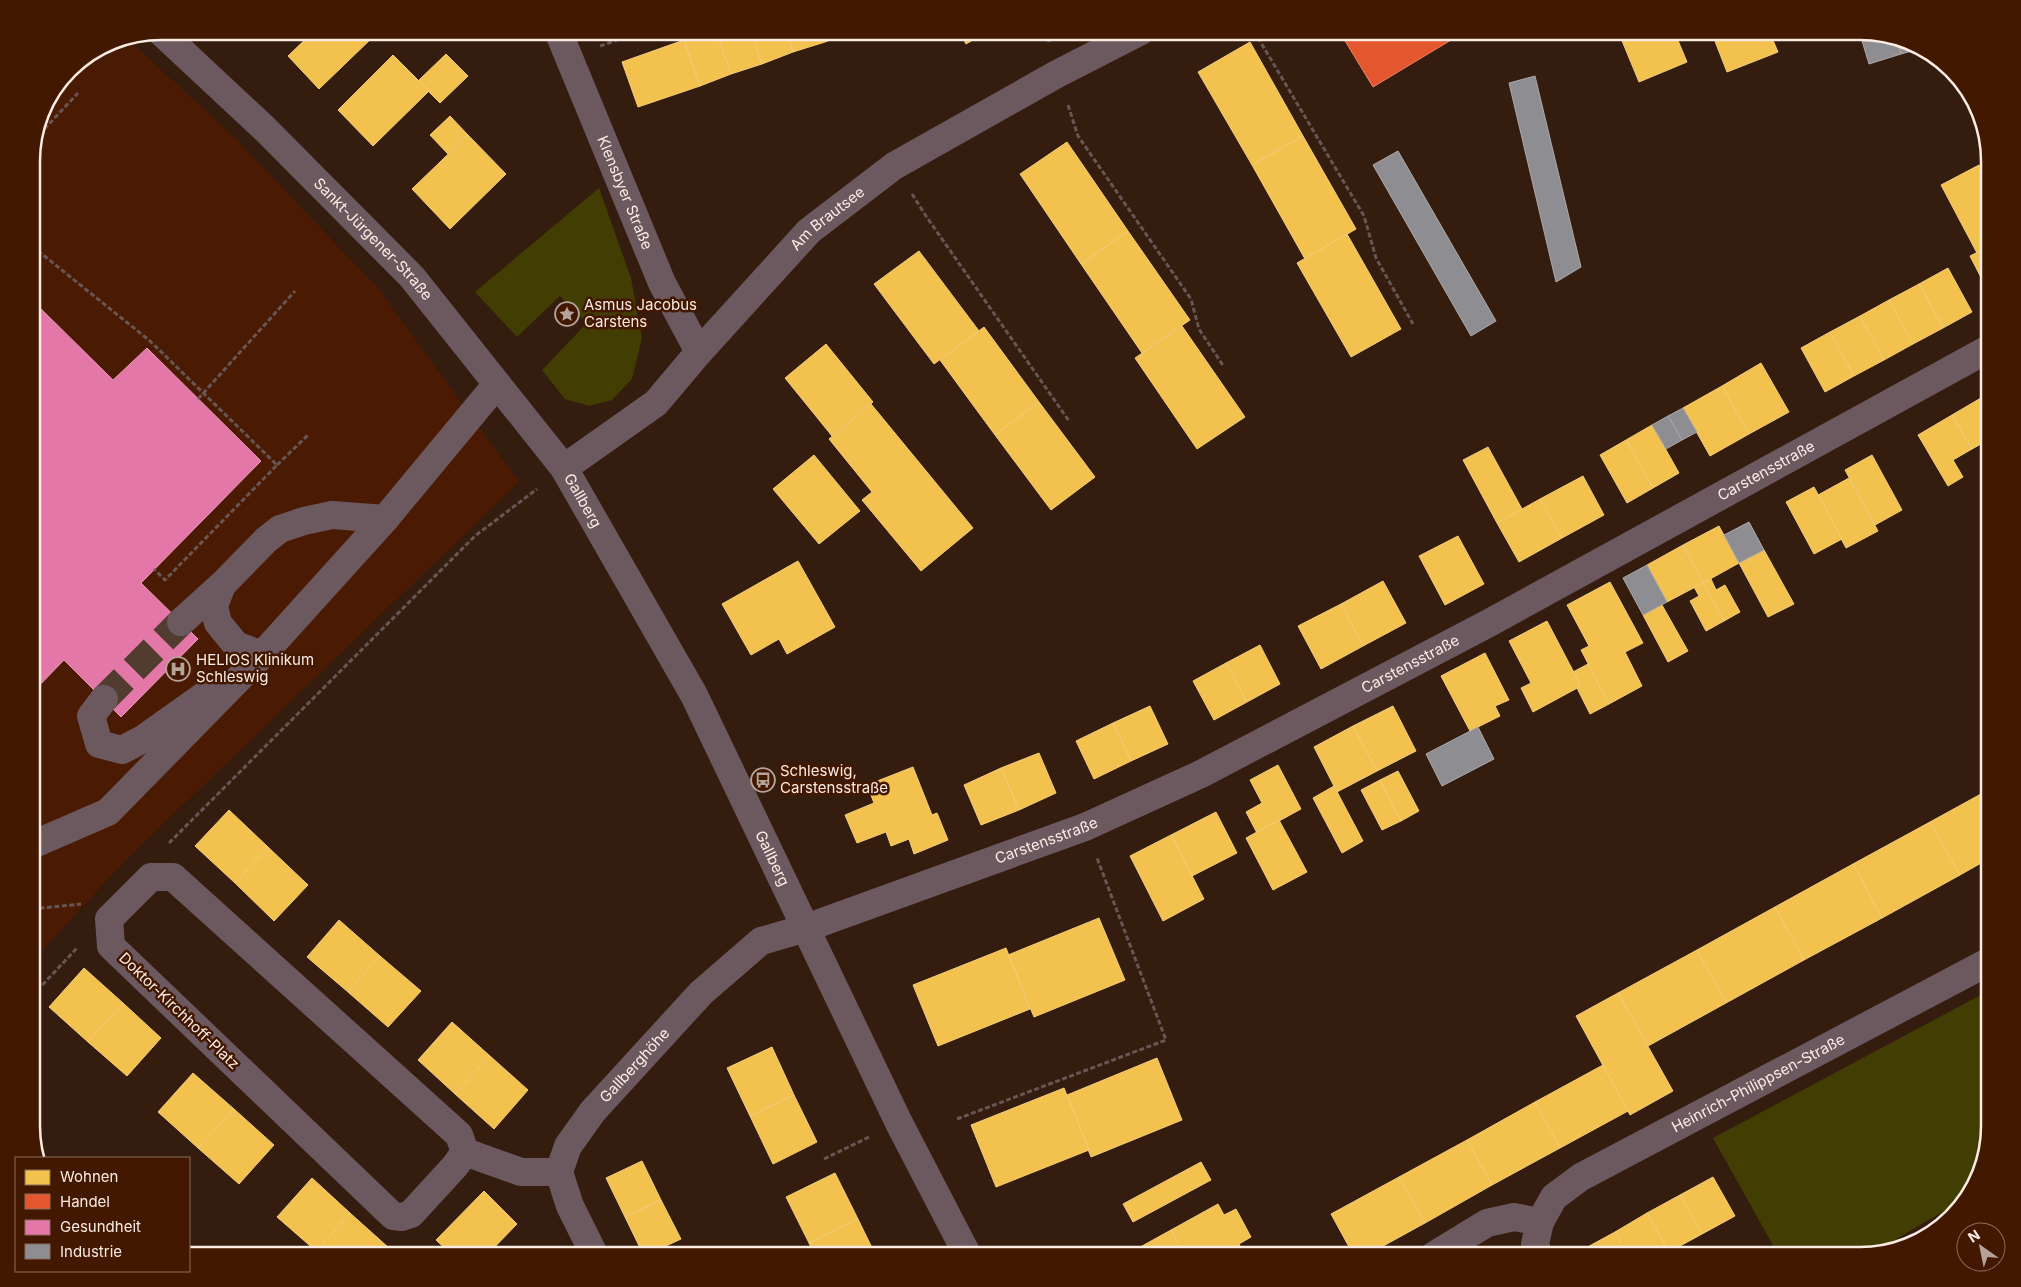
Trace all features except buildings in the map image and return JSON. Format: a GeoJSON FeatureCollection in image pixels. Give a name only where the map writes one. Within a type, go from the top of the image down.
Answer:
{"type":"FeatureCollection","features":[{"type":"Feature","properties":{"kind":"street","name":"Sankt-Jürgener-Straße"},"geometry":{"type":"LineString","coordinates":[[170,40],[265,129],[412,277],[564,468]]}},
{"type":"Feature","properties":{"kind":"street","name":"Klensbyer Straße"},"geometry":{"type":"LineString","coordinates":[[562,40],[662,283],[699,352]]}},
{"type":"Feature","properties":{"kind":"street","name":"Am Brautsee"},"geometry":{"type":"LineString","coordinates":[[564,468],[656,403],[699,352],[809,231],[894,166],[1057,74],[1123,40]]}},
{"type":"Feature","properties":{"kind":"street","name":"Carstensstraße"},"geometry":{"type":"LineString","coordinates":[[806,928],[1085,827],[1201,774],[1490,623],[1981,353]]}},
{"type":"Feature","properties":{"kind":"street"},"geometry":{"type":"LineString","coordinates":[[40,841],[108,812],[262,654],[385,520],[497,384]]}},
{"type":"Feature","properties":{"kind":"street","name":"Gallberg"},"geometry":{"type":"LineString","coordinates":[[564,468],[694,695],[899,1123],[963,1247]]}},
{"type":"Feature","properties":{"kind":"street"},"geometry":{"type":"LineString","coordinates":[[181,622],[222,585],[266,540],[280,530],[304,521],[332,515],[385,520]]}},
{"type":"Feature","properties":{"kind":"street"},"geometry":{"type":"LineString","coordinates":[[222,585],[214,606],[218,623],[236,645],[262,654]]}},
{"type":"Feature","properties":{"kind":"street"},"geometry":{"type":"LineString","coordinates":[[104,699],[91,716],[99,744],[122,750],[143,739],[262,654]]}},
{"type":"Feature","properties":{"kind":"street"},"geometry":{"type":"LineString","coordinates":[[109,919],[151,876],[173,877],[459,1134],[465,1152],[521,1172],[559,1172],[570,1206],[590,1247]]}},
{"type":"Feature","properties":{"kind":"street","name":"Doktor-Kirchhoff-Platz"},"geometry":{"type":"LineString","coordinates":[[109,919],[111,946],[393,1216],[402,1218],[411,1214],[455,1166],[465,1152]]}},
{"type":"Feature","properties":{"kind":"street","name":"Gallberghöhe"},"geometry":{"type":"LineString","coordinates":[[559,1172],[568,1146],[593,1111],[702,993],[761,941],[806,928]]}},
{"type":"Feature","properties":{"kind":"street","name":"Heinrich-Philippsen-Straße"},"geometry":{"type":"LineString","coordinates":[[1536,1247],[1540,1222],[1554,1197],[1581,1177],[1981,966]]}},
{"type":"Feature","properties":{"kind":"street"},"geometry":{"type":"LineString","coordinates":[[1448,1247],[1487,1223],[1514,1217],[1540,1222]]}},
{"type":"Feature","properties":{"kind":"path"},"geometry":{"type":"LineString","coordinates":[[569,57],[617,40]]}},
{"type":"Feature","properties":{"kind":"path"},"geometry":{"type":"LineString","coordinates":[[1259,40],[1364,216],[1376,258],[1413,324]]}},
{"type":"Feature","properties":{"kind":"path"},"geometry":{"type":"LineString","coordinates":[[1057,74],[1078,136],[1191,300],[1199,329],[1224,367]]}},
{"type":"Feature","properties":{"kind":"path"},"geometry":{"type":"LineString","coordinates":[[44,129],[78,93]]}},
{"type":"Feature","properties":{"kind":"path"},"geometry":{"type":"LineString","coordinates":[[894,166],[926,216],[1069,421]]}},
{"type":"Feature","properties":{"kind":"path"},"geometry":{"type":"LineString","coordinates":[[40,252],[150,341],[277,466]]}},
{"type":"Feature","properties":{"kind":"path"},"geometry":{"type":"LineString","coordinates":[[198,399],[295,291]]}},
{"type":"Feature","properties":{"kind":"path"},"geometry":{"type":"LineString","coordinates":[[154,569],[165,580],[309,434]]}},
{"type":"Feature","properties":{"kind":"path"},"geometry":{"type":"LineString","coordinates":[[151,876],[167,846],[468,543],[564,468]]}},
{"type":"Feature","properties":{"kind":"path"},"geometry":{"type":"LineString","coordinates":[[958,1119],[1166,1040],[1085,827]]}},
{"type":"Feature","properties":{"kind":"path"},"geometry":{"type":"LineString","coordinates":[[40,987],[74,950],[109,919]]}},
{"type":"Feature","properties":{"kind":"path"},"geometry":{"type":"LineString","coordinates":[[824,1159],[899,1123]]}},
{"type":"Feature","properties":{"kind":"shaded area","name":"HELIOS Klinikum Schleswig"},"geometry":{"type":"Polygon","coordinates":[[[133,43],[233,136],[378,288],[519,482],[129,857],[40,952],[40,153],[44,129],[52,107],[70,81],[100,56],[133,43]]]}},
{"type":"Feature","properties":{"kind":"shaded area"},"geometry":{"type":"Polygon","coordinates":[[[599,188],[631,278],[642,338],[632,379],[612,400],[589,406],[565,399],[542,370],[587,323],[560,296],[517,337],[475,292],[599,188]]]}},
{"type":"Feature","properties":{"kind":"shaded area"},"geometry":{"type":"Polygon","coordinates":[[[1981,995],[1981,1126],[1977,1158],[1972,1172],[1961,1193],[1949,1208],[1888,1244],[1860,1247],[1774,1247],[1713,1138],[1981,995]]]}},
{"type":"Feature","properties":{"kind":"tunnel"},"geometry":{"type":"LineString","coordinates":[[104,699],[181,622]]}},
{"type":"Feature","properties":{"kind":"place","name":"Asmus Jacobus Carstens"},"geometry":{"type":"Point","coordinates":[567,314]}},
{"type":"Feature","properties":{"kind":"place","name":"HELIOS Klinikum Schleswig"},"geometry":{"type":"Point","coordinates":[178,669]}},
{"type":"Feature","properties":{"kind":"place","name":"Schleswig, Carstensstraße"},"geometry":{"type":"Point","coordinates":[763,780]}}]}
